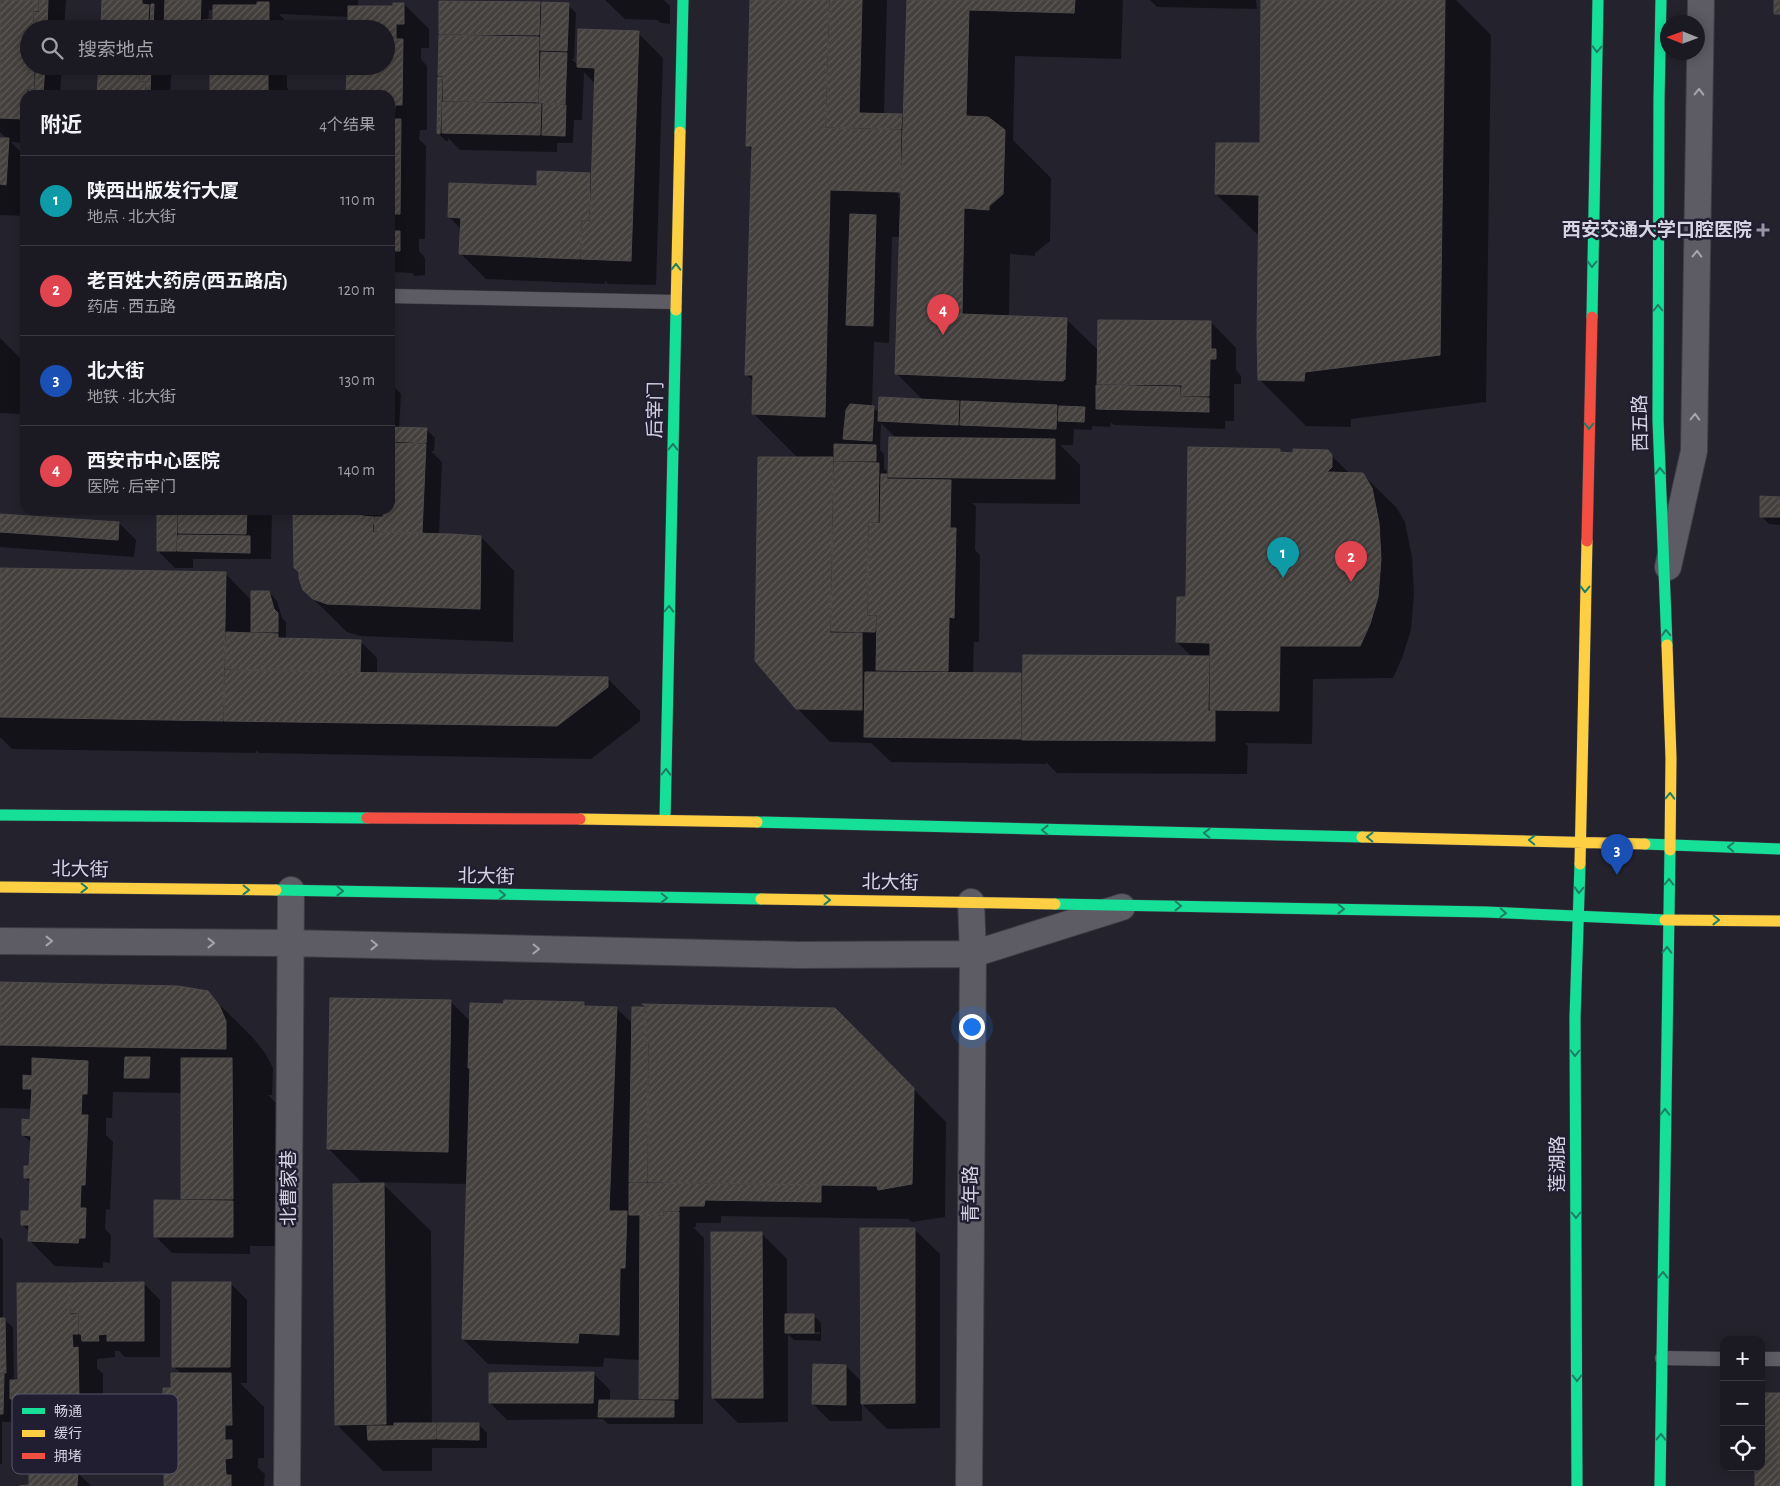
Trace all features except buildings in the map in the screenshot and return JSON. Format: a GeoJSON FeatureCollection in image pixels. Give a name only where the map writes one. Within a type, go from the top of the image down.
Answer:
{"type":"FeatureCollection","features":[{"type":"Feature","properties":{"kind":"main road","name":"后宰门"},"geometry":{"type":"LineString","coordinates":[[665,820],[683,0]]}},
{"type":"Feature","properties":{"kind":"main road"},"geometry":{"type":"LineString","coordinates":[[1581,842],[1598,0]]}},
{"type":"Feature","properties":{"kind":"main road","name":"西五路"},"geometry":{"type":"LineString","coordinates":[[1661,0],[1658,420],[1671,758],[1670,844]]}},
{"type":"Feature","properties":{"kind":"main road"},"geometry":{"type":"LineString","coordinates":[[0,815],[665,820],[1670,844],[1780,849]]}},
{"type":"Feature","properties":{"kind":"main road","name":"莲湖路"},"geometry":{"type":"LineString","coordinates":[[1577,1486],[1575,1018],[1581,842]]}},
{"type":"Feature","properties":{"kind":"main road"},"geometry":{"type":"LineString","coordinates":[[1660,1486],[1670,844]]}},
{"type":"Feature","properties":{"kind":"main road","name":"北大街"},"geometry":{"type":"LineString","coordinates":[[0,887],[291,890],[1129,905],[1486,912],[1668,920],[1780,921]]}},
{"type":"Feature","properties":{"kind":"street"},"geometry":{"type":"LineString","coordinates":[[1664,585],[1694,451],[1700,0]]}},
{"type":"Feature","properties":{"kind":"street","name":"北曹家巷"},"geometry":{"type":"LineString","coordinates":[[287,1486],[291,890]]}},
{"type":"Feature","properties":{"kind":"street","name":"青年路"},"geometry":{"type":"LineString","coordinates":[[969,1486],[973,954],[971,902]]}},
{"type":"Feature","properties":{"kind":"street"},"geometry":{"type":"LineString","coordinates":[[0,941],[290,943],[799,955],[973,954],[1129,905]]}},
{"type":"Feature","properties":{"kind":"lane"},"geometry":{"type":"LineString","coordinates":[[395,296],[675,302]]}},
{"type":"Feature","properties":{"kind":"lane"},"geometry":{"type":"LineString","coordinates":[[1662,1358],[1720,1359]]}},
{"type":"Feature","properties":{"kind":"lane"},"geometry":{"type":"LineString","coordinates":[[1765,1359],[1780,1359]]}},
{"type":"Feature","properties":{"kind":"traffic: fast"},"geometry":{"type":"LineString","coordinates":[[680,132],[683,0]]}},
{"type":"Feature","properties":{"kind":"traffic: fast"},"geometry":{"type":"LineString","coordinates":[[1592,317],[1598,0]]}},
{"type":"Feature","properties":{"kind":"traffic: fast"},"geometry":{"type":"LineString","coordinates":[[1661,0],[1658,420],[1667,645]]}},
{"type":"Feature","properties":{"kind":"traffic: fast"},"geometry":{"type":"LineString","coordinates":[[665,820],[676,310]]}},
{"type":"Feature","properties":{"kind":"traffic: fast"},"geometry":{"type":"LineString","coordinates":[[0,815],[367,818]]}},
{"type":"Feature","properties":{"kind":"traffic: fast"},"geometry":{"type":"LineString","coordinates":[[757,822],[1362,837]]}},
{"type":"Feature","properties":{"kind":"traffic: fast"},"geometry":{"type":"LineString","coordinates":[[1645,844],[1780,849]]}},
{"type":"Feature","properties":{"kind":"traffic: fast"},"geometry":{"type":"LineString","coordinates":[[1660,1486],[1670,850]]}},
{"type":"Feature","properties":{"kind":"traffic: fast"},"geometry":{"type":"LineString","coordinates":[[1577,1486],[1575,1018],[1580,864]]}},
{"type":"Feature","properties":{"kind":"traffic: fast"},"geometry":{"type":"LineString","coordinates":[[276,890],[761,899]]}},
{"type":"Feature","properties":{"kind":"traffic: fast"},"geometry":{"type":"LineString","coordinates":[[1055,904],[1486,912],[1665,920]]}},
{"type":"Feature","properties":{"kind":"traffic: slow"},"geometry":{"type":"LineString","coordinates":[[676,310],[680,132]]}},
{"type":"Feature","properties":{"kind":"traffic: slow"},"geometry":{"type":"LineString","coordinates":[[1580,864],[1587,541]]}},
{"type":"Feature","properties":{"kind":"traffic: slow"},"geometry":{"type":"LineString","coordinates":[[1667,645],[1671,758],[1670,850]]}},
{"type":"Feature","properties":{"kind":"traffic: slow"},"geometry":{"type":"LineString","coordinates":[[580,819],[757,822]]}},
{"type":"Feature","properties":{"kind":"traffic: slow"},"geometry":{"type":"LineString","coordinates":[[1362,837],[1645,844]]}},
{"type":"Feature","properties":{"kind":"traffic: slow"},"geometry":{"type":"LineString","coordinates":[[0,887],[276,890]]}},
{"type":"Feature","properties":{"kind":"traffic: slow"},"geometry":{"type":"LineString","coordinates":[[761,899],[1055,904]]}},
{"type":"Feature","properties":{"kind":"traffic: slow"},"geometry":{"type":"LineString","coordinates":[[1665,920],[1780,921]]}},
{"type":"Feature","properties":{"kind":"traffic: jam"},"geometry":{"type":"LineString","coordinates":[[1587,541],[1592,317]]}},
{"type":"Feature","properties":{"kind":"traffic: jam"},"geometry":{"type":"LineString","coordinates":[[367,818],[580,819]]}},
{"type":"Feature","properties":{"kind":"place","name":"西安交通大学口腔医院"},"geometry":{"type":"Point","coordinates":[1763,230]}},
{"type":"Feature","properties":{"kind":"place","name":"西安市中心医院"},"geometry":{"type":"Point","coordinates":[943,335]}},
{"type":"Feature","properties":{"kind":"place","name":"陕西出版发行大厦"},"geometry":{"type":"Point","coordinates":[1283,578]}},
{"type":"Feature","properties":{"kind":"place","name":"老百姓大药房(西五路店)"},"geometry":{"type":"Point","coordinates":[1351,582]}},
{"type":"Feature","properties":{"kind":"place","name":"北大街"},"geometry":{"type":"Point","coordinates":[1617,875]}}]}
